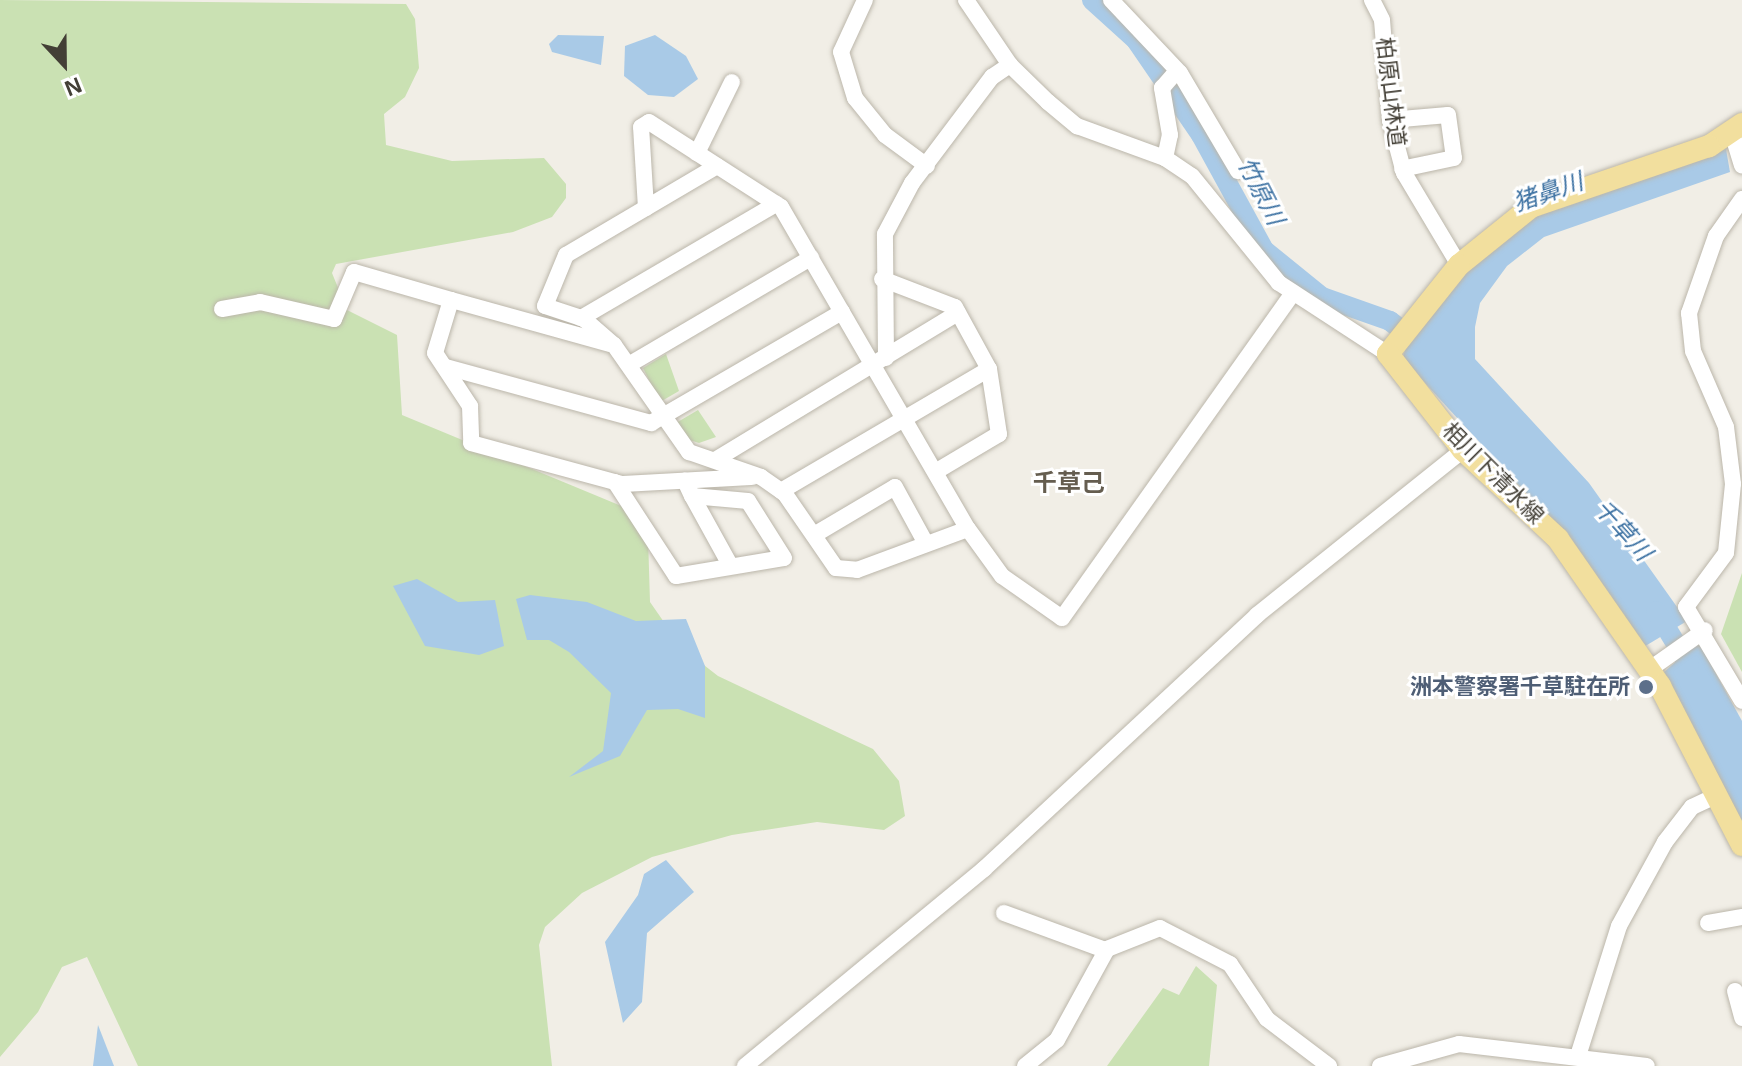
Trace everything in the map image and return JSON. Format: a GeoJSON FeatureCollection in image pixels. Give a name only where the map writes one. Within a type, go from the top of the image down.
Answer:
{"type":"FeatureCollection","features":[{"type":"Feature","properties":{"kind":"main road"},"geometry":{"type":"LineString","coordinates":[[1392,350],[1459,265],[1531,207],[1736,133]]}},
{"type":"Feature","properties":{"kind":"main road","name":"相川下清水線"},"geometry":{"type":"LineString","coordinates":[[1392,350],[1463,450],[1558,539],[1650,669],[1742,845]]}},
{"type":"Feature","properties":{"kind":"street"},"geometry":{"type":"LineString","coordinates":[[865,0],[841,52],[855,98],[885,135],[927,166]]}},
{"type":"Feature","properties":{"kind":"street"},"geometry":{"type":"LineString","coordinates":[[966,0],[1010,65],[1077,126],[1165,158],[1192,176],[1237,241],[1293,293],[1392,350]]}},
{"type":"Feature","properties":{"kind":"street"},"geometry":{"type":"LineString","coordinates":[[1111,0],[1175,73],[1238,171]]}},
{"type":"Feature","properties":{"kind":"street","name":"柏原山林道"},"geometry":{"type":"LineString","coordinates":[[1372,0],[1382,20],[1390,120],[1402,169],[1459,265]]}},
{"type":"Feature","properties":{"kind":"street"},"geometry":{"type":"LineString","coordinates":[[879,361],[885,234],[927,166],[992,77],[1010,65]]}},
{"type":"Feature","properties":{"kind":"street"},"geometry":{"type":"LineString","coordinates":[[1165,158],[1170,135],[1162,88],[1175,73]]}},
{"type":"Feature","properties":{"kind":"street"},"geometry":{"type":"LineString","coordinates":[[697,153],[732,82]]}},
{"type":"Feature","properties":{"kind":"street"},"geometry":{"type":"LineString","coordinates":[[1390,120],[1448,115],[1454,158],[1402,169]]}},
{"type":"Feature","properties":{"kind":"street"},"geometry":{"type":"LineString","coordinates":[[646,208],[641,127],[649,122],[776,204],[842,312],[879,361],[904,419],[968,529],[1002,576],[1062,618],[1293,293]]}},
{"type":"Feature","properties":{"kind":"street"},"geometry":{"type":"LineString","coordinates":[[1736,133],[1742,165]]}},
{"type":"Feature","properties":{"kind":"street"},"geometry":{"type":"LineString","coordinates":[[538,324],[566,255],[717,166]]}},
{"type":"Feature","properties":{"kind":"street"},"geometry":{"type":"LineString","coordinates":[[1742,199],[1712,245],[1688,324],[1733,457],[1726,553],[1686,607],[1705,630],[1742,701]]}},
{"type":"Feature","properties":{"kind":"street"},"geometry":{"type":"LineString","coordinates":[[581,318],[776,204]]}},
{"type":"Feature","properties":{"kind":"street"},"geometry":{"type":"LineString","coordinates":[[630,364],[811,258]]}},
{"type":"Feature","properties":{"kind":"street"},"geometry":{"type":"LineString","coordinates":[[222,309],[260,302],[334,319],[354,272],[614,345]]}},
{"type":"Feature","properties":{"kind":"street"},"geometry":{"type":"LineString","coordinates":[[882,279],[958,313],[989,369],[999,434],[935,472]]}},
{"type":"Feature","properties":{"kind":"street"},"geometry":{"type":"LineString","coordinates":[[451,300],[435,353],[440,365],[470,406],[471,443],[615,482],[688,488],[748,501],[784,558],[729,563],[712,573],[676,576],[615,482]]}},
{"type":"Feature","properties":{"kind":"street"},"geometry":{"type":"LineString","coordinates":[[545,306],[581,318],[614,345],[689,452],[761,477],[781,491],[843,571],[924,540],[968,529]]}},
{"type":"Feature","properties":{"kind":"street"},"geometry":{"type":"LineString","coordinates":[[440,365],[651,423],[842,312]]}},
{"type":"Feature","properties":{"kind":"street"},"geometry":{"type":"LineString","coordinates":[[715,460],[958,313]]}},
{"type":"Feature","properties":{"kind":"street"},"geometry":{"type":"LineString","coordinates":[[781,491],[989,369]]}},
{"type":"Feature","properties":{"kind":"street"},"geometry":{"type":"LineString","coordinates":[[745,1066],[984,869],[1257,615],[1463,450]]}},
{"type":"Feature","properties":{"kind":"street"},"geometry":{"type":"LineString","coordinates":[[688,488],[761,477]]}},
{"type":"Feature","properties":{"kind":"street"},"geometry":{"type":"LineString","coordinates":[[814,535],[895,487],[924,540]]}},
{"type":"Feature","properties":{"kind":"street"},"geometry":{"type":"LineString","coordinates":[[688,488],[729,563]]}},
{"type":"Feature","properties":{"kind":"street"},"geometry":{"type":"LineString","coordinates":[[1650,669],[1705,630]]}},
{"type":"Feature","properties":{"kind":"street"},"geometry":{"type":"LineString","coordinates":[[1578,1056],[1619,926],[1665,842],[1692,807],[1718,795]]}},
{"type":"Feature","properties":{"kind":"street"},"geometry":{"type":"LineString","coordinates":[[1004,913],[1105,950]]}},
{"type":"Feature","properties":{"kind":"street"},"geometry":{"type":"LineString","coordinates":[[1708,923],[1742,917]]}},
{"type":"Feature","properties":{"kind":"street"},"geometry":{"type":"LineString","coordinates":[[1025,1066],[1057,1040],[1105,950],[1160,928],[1193,940],[1230,964],[1267,1019],[1329,1066]]}},
{"type":"Feature","properties":{"kind":"street"},"geometry":{"type":"LineString","coordinates":[[1735,991],[1742,1018]]}},
{"type":"Feature","properties":{"kind":"street"},"geometry":{"type":"LineString","coordinates":[[1380,1066],[1459,1044],[1492,1058],[1558,1062],[1578,1056],[1635,1065]]}},
{"type":"Feature","properties":{"kind":"green space"},"geometry":{"type":"Polygon","coordinates":[[[0,0],[406,4],[415,19],[419,68],[405,97],[384,114],[386,145],[452,161],[544,158],[566,184],[566,198],[552,217],[513,232],[336,264],[332,273],[347,310],[397,335],[402,415],[631,510],[648,537],[650,602],[682,648],[718,676],[873,749],[899,781],[905,816],[884,830],[817,822],[732,835],[652,857],[582,893],[545,927],[539,945],[552,1066],[138,1066],[87,957],[62,967],[38,1012],[0,1057],[0,0]]]}},
{"type":"Feature","properties":{"kind":"green space"},"geometry":{"type":"Polygon","coordinates":[[[666,354],[679,391],[660,402],[643,368],[666,354]]]}},
{"type":"Feature","properties":{"kind":"green space"},"geometry":{"type":"Polygon","coordinates":[[[698,410],[716,437],[699,443],[683,438],[676,423],[698,410]]]}},
{"type":"Feature","properties":{"kind":"green space"},"geometry":{"type":"Polygon","coordinates":[[[1742,573],[1742,672],[1721,634],[1742,573]]]}},
{"type":"Feature","properties":{"kind":"green space"},"geometry":{"type":"Polygon","coordinates":[[[1196,966],[1217,985],[1209,1066],[1107,1066],[1163,988],[1179,995],[1196,966]]]}},
{"type":"Feature","properties":{"kind":"water"},"geometry":{"type":"Polygon","coordinates":[[[558,35],[604,36],[601,65],[552,52],[549,44],[558,35]]]}},
{"type":"Feature","properties":{"kind":"water"},"geometry":{"type":"Polygon","coordinates":[[[655,35],[686,56],[698,79],[674,97],[648,95],[624,76],[625,46],[655,35]]]}},
{"type":"Feature","properties":{"kind":"water"},"geometry":{"type":"Polygon","coordinates":[[[1726,149],[1730,172],[1544,237],[1507,266],[1480,303],[1475,327],[1475,359],[1589,483],[1687,621],[1642,648],[1561,531],[1403,359],[1406,344],[1465,269],[1530,215],[1726,149]]]}},
{"type":"Feature","properties":{"kind":"water"},"geometry":{"type":"Polygon","coordinates":[[[417,579],[458,602],[495,600],[504,646],[479,655],[425,646],[393,586],[417,579]]]}},
{"type":"Feature","properties":{"kind":"water"},"geometry":{"type":"Polygon","coordinates":[[[530,595],[587,602],[636,621],[686,619],[705,666],[705,718],[678,709],[647,710],[620,756],[569,777],[603,751],[611,693],[569,652],[549,640],[527,640],[516,599],[530,595]]]}},
{"type":"Feature","properties":{"kind":"water"},"geometry":{"type":"Polygon","coordinates":[[[1698,641],[1742,721],[1742,832],[1661,675],[1698,641]]]}},
{"type":"Feature","properties":{"kind":"water"},"geometry":{"type":"Polygon","coordinates":[[[666,860],[694,892],[647,933],[642,1002],[623,1023],[605,942],[638,895],[644,874],[666,860]]]}},
{"type":"Feature","properties":{"kind":"water"},"geometry":{"type":"Polygon","coordinates":[[[98,1025],[114,1066],[93,1066],[98,1025]]]}},
{"type":"Feature","properties":{"kind":"waterway","name":"竹原川"},"geometry":{"type":"LineString","coordinates":[[1092,0],[1136,40],[1201,135],[1264,250],[1322,297],[1390,321],[1417,342]]}},
{"type":"Feature","properties":{"kind":"waterway","name":"千草川"},"geometry":{"type":"LineString","coordinates":[[1656,611],[1689,665]]}},
{"type":"Feature","properties":{"kind":"place","name":"洲本警察署千草駐在所"},"geometry":{"type":"Point","coordinates":[1646,687]}},
{"type":"Feature","properties":{"kind":"district","name":"千草己"},"geometry":{"type":"Point","coordinates":[1069,483]}},
{"type":"Feature","properties":{"kind":"water label","name":"猪鼻川"},"geometry":{"type":"Point","coordinates":[1548,192]}}]}
